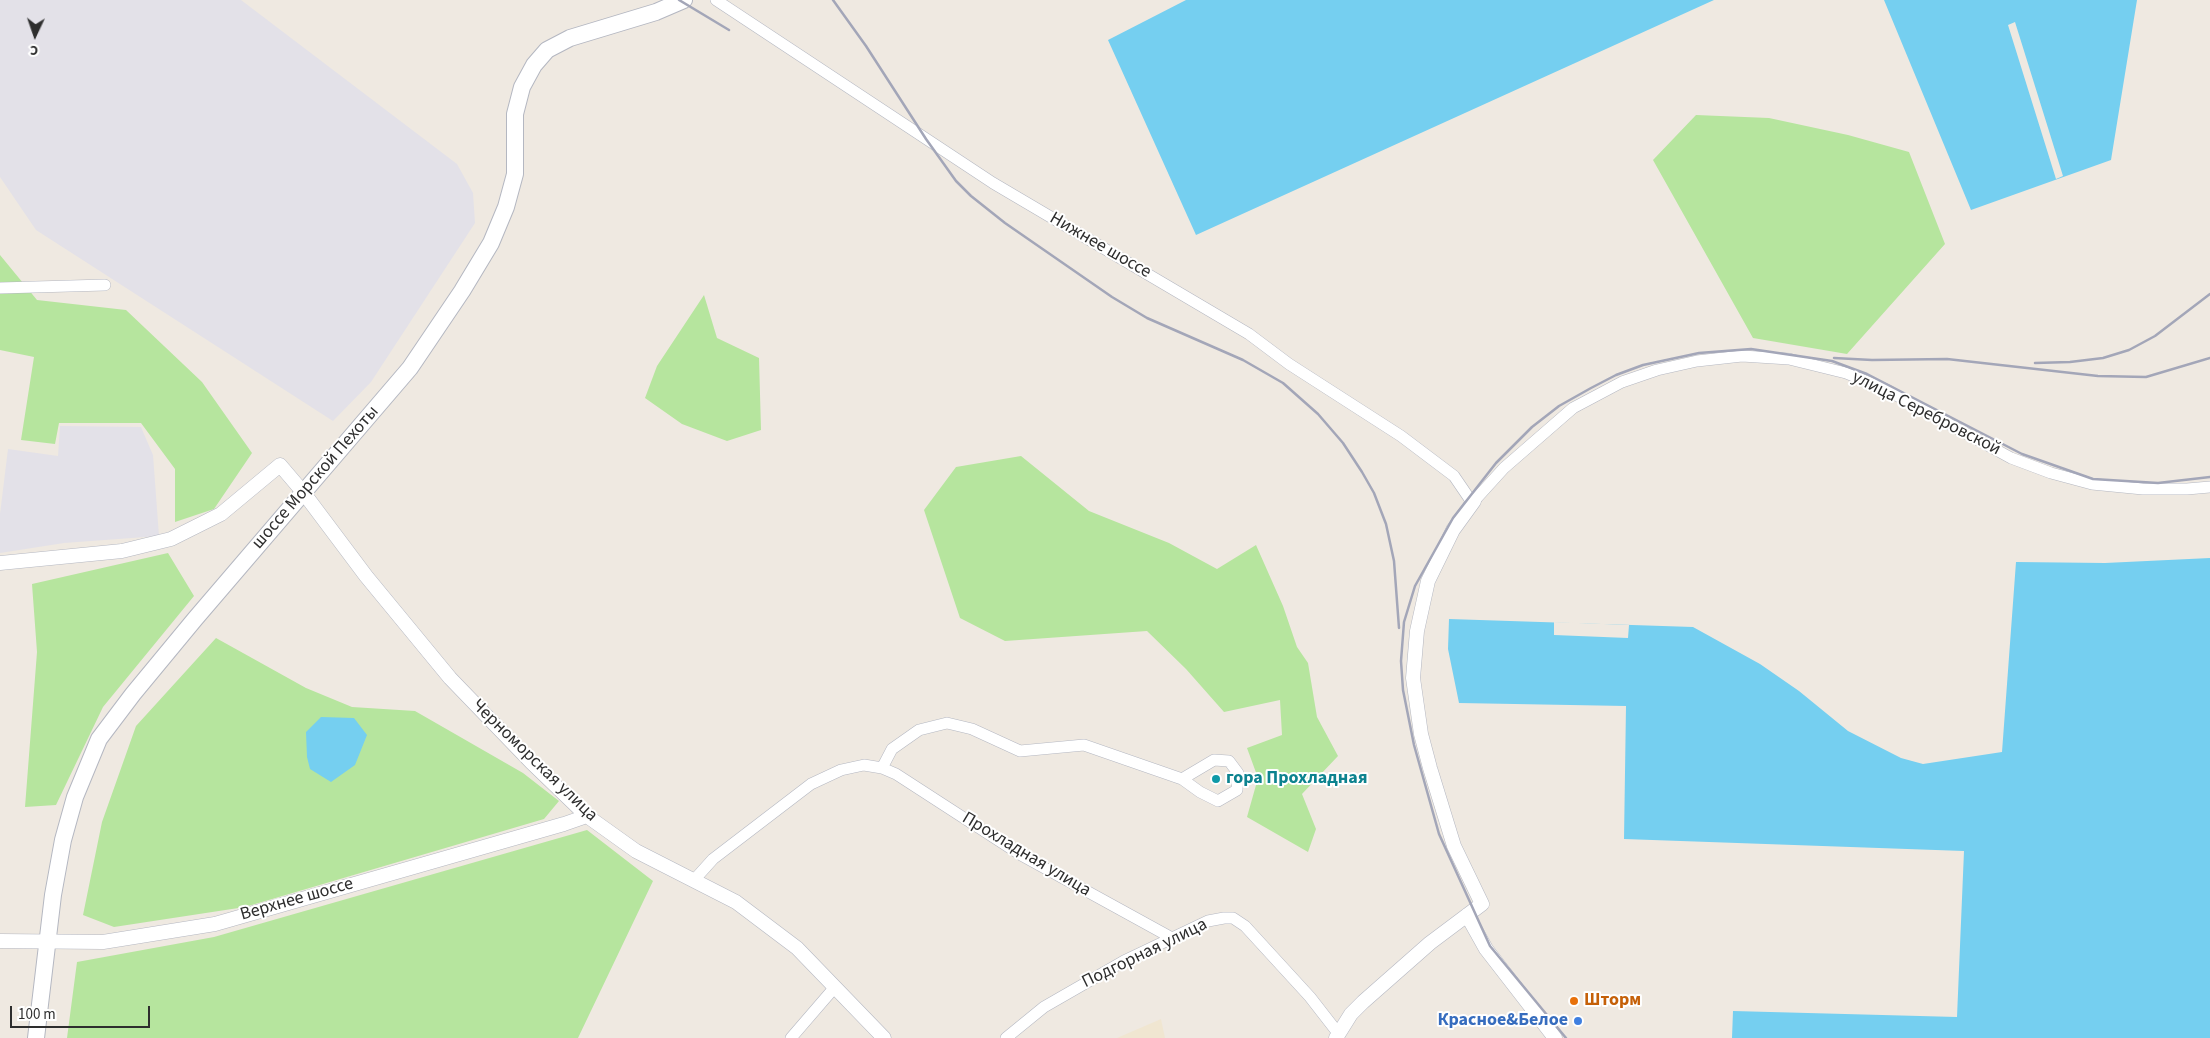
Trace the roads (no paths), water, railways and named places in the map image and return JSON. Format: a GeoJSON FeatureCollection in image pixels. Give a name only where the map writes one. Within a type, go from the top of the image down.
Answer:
{"type":"FeatureCollection","features":[{"type":"Feature","properties":{"kind":"main road","name":"шоссе Морской Пехоты"},"geometry":{"type":"LineString","coordinates":[[36,1038],[46,940],[63,840],[75,797],[99,739],[189,626],[410,368],[462,291],[491,243],[506,207],[514,174],[515,114],[522,87],[534,65],[547,50],[570,38],[656,12],[684,0]]}},
{"type":"Feature","properties":{"kind":"street","name":"Нижнее шоссе"},"geometry":{"type":"LineString","coordinates":[[716,0],[993,183],[1248,334],[1289,364],[1401,436],[1454,476],[1469,498],[1474,501]]}},
{"type":"Feature","properties":{"kind":"street"},"geometry":{"type":"LineString","coordinates":[[0,288],[105,285]]}},
{"type":"Feature","properties":{"kind":"street","name":"улица Серебровской"},"geometry":{"type":"LineString","coordinates":[[1467,915],[1482,904],[1454,846],[1430,768],[1416,702],[1413,660],[1422,604],[1428,581],[1453,530],[1474,501],[1511,462],[1573,408],[1622,382],[1657,370],[1697,361],[1742,356],[1789,359],[1846,373],[1885,389],[2010,458],[2050,473],[2092,484],[2143,489],[2210,487]]}},
{"type":"Feature","properties":{"kind":"street","name":"Черноморская улица"},"geometry":{"type":"LineString","coordinates":[[0,563],[122,551],[171,539],[221,514],[280,466],[304,492],[366,576],[450,678],[531,762],[587,816],[636,851],[736,902],[797,948],[884,1038]]}},
{"type":"Feature","properties":{"kind":"street"},"geometry":{"type":"LineString","coordinates":[[695,880],[713,859],[811,784],[841,770],[864,765],[882,768],[892,749],[920,730],[947,723],[972,729],[1020,751],[1084,745],[1182,779],[1200,792],[1218,801],[1237,790],[1238,773],[1229,761],[1214,760],[1182,779]]}},
{"type":"Feature","properties":{"kind":"street","name":"Прохладная улица"},"geometry":{"type":"LineString","coordinates":[[882,768],[896,774],[1021,855],[1172,938]]}},
{"type":"Feature","properties":{"kind":"street","name":"Верхнее шоссе"},"geometry":{"type":"LineString","coordinates":[[0,941],[103,942],[215,924],[587,816]]}},
{"type":"Feature","properties":{"kind":"street"},"geometry":{"type":"LineString","coordinates":[[1337,1035],[1363,1002],[1430,943],[1467,915],[1486,949],[1555,1038]]}},
{"type":"Feature","properties":{"kind":"street","name":"Подгорная улица"},"geometry":{"type":"LineString","coordinates":[[1006,1038],[1044,1007],[1124,961],[1208,921],[1224,918],[1233,918],[1245,926],[1279,961],[1310,997],[1337,1035]]}},
{"type":"Feature","properties":{"kind":"street"},"geometry":{"type":"LineString","coordinates":[[791,1038],[835,987]]}},
{"type":"Feature","properties":{"kind":"water"},"geometry":{"type":"Polygon","coordinates":[[[1186,0],[1714,0],[1196,235],[1108,40],[1186,0]]]}},
{"type":"Feature","properties":{"kind":"water"},"geometry":{"type":"Polygon","coordinates":[[[1884,0],[2137,0],[2111,160],[1971,210],[1884,0]]]}},
{"type":"Feature","properties":{"kind":"water"},"geometry":{"type":"Polygon","coordinates":[[[2210,558],[2210,1038],[1732,1038],[1733,1011],[1957,1017],[1964,851],[1624,839],[1626,706],[1459,703],[1448,649],[1449,619],[1693,627],[1760,664],[1799,691],[1848,731],[1901,758],[1923,764],[2002,752],[2016,562],[2105,563],[2210,558]]]}},
{"type":"Feature","properties":{"kind":"water"},"geometry":{"type":"Polygon","coordinates":[[[321,717],[354,718],[367,735],[355,765],[331,782],[310,769],[307,757],[306,732],[321,717]]]}},
{"type":"Feature","properties":{"kind":"railway"},"geometry":{"type":"LineString","coordinates":[[679,0],[729,30]]}},
{"type":"Feature","properties":{"kind":"railway"},"geometry":{"type":"LineString","coordinates":[[833,0],[866,46],[926,139],[956,181],[971,196],[1005,223],[1112,297],[1147,318],[1243,360],[1283,383],[1318,414],[1343,443],[1362,472],[1374,493],[1386,524],[1394,561],[1399,628]]}},
{"type":"Feature","properties":{"kind":"railway"},"geometry":{"type":"LineString","coordinates":[[2035,363],[2070,362],[2103,358],[2129,350],[2155,336],[2210,294]]}},
{"type":"Feature","properties":{"kind":"railway"},"geometry":{"type":"LineString","coordinates":[[1566,1038],[1490,946],[1439,834],[1414,745],[1403,690],[1401,661],[1404,622],[1415,586],[1453,518],[1496,463],[1532,427],[1559,406],[1591,388],[1616,375],[1643,365],[1699,353],[1751,349],[1832,361],[1867,374],[2022,454],[2093,479],[2158,483],[2210,477]]}},
{"type":"Feature","properties":{"kind":"railway"},"geometry":{"type":"LineString","coordinates":[[1834,358],[1872,360],[1947,359],[2098,376],[2146,377],[2210,358]]}},
{"type":"Feature","properties":{"kind":"place","name":"гора Прохладная"},"geometry":{"type":"Point","coordinates":[1216,779]}},
{"type":"Feature","properties":{"kind":"place","name":"Шторм"},"geometry":{"type":"Point","coordinates":[1574,1001]}},
{"type":"Feature","properties":{"kind":"place","name":"Красное&Белое"},"geometry":{"type":"Point","coordinates":[1578,1021]}}]}
